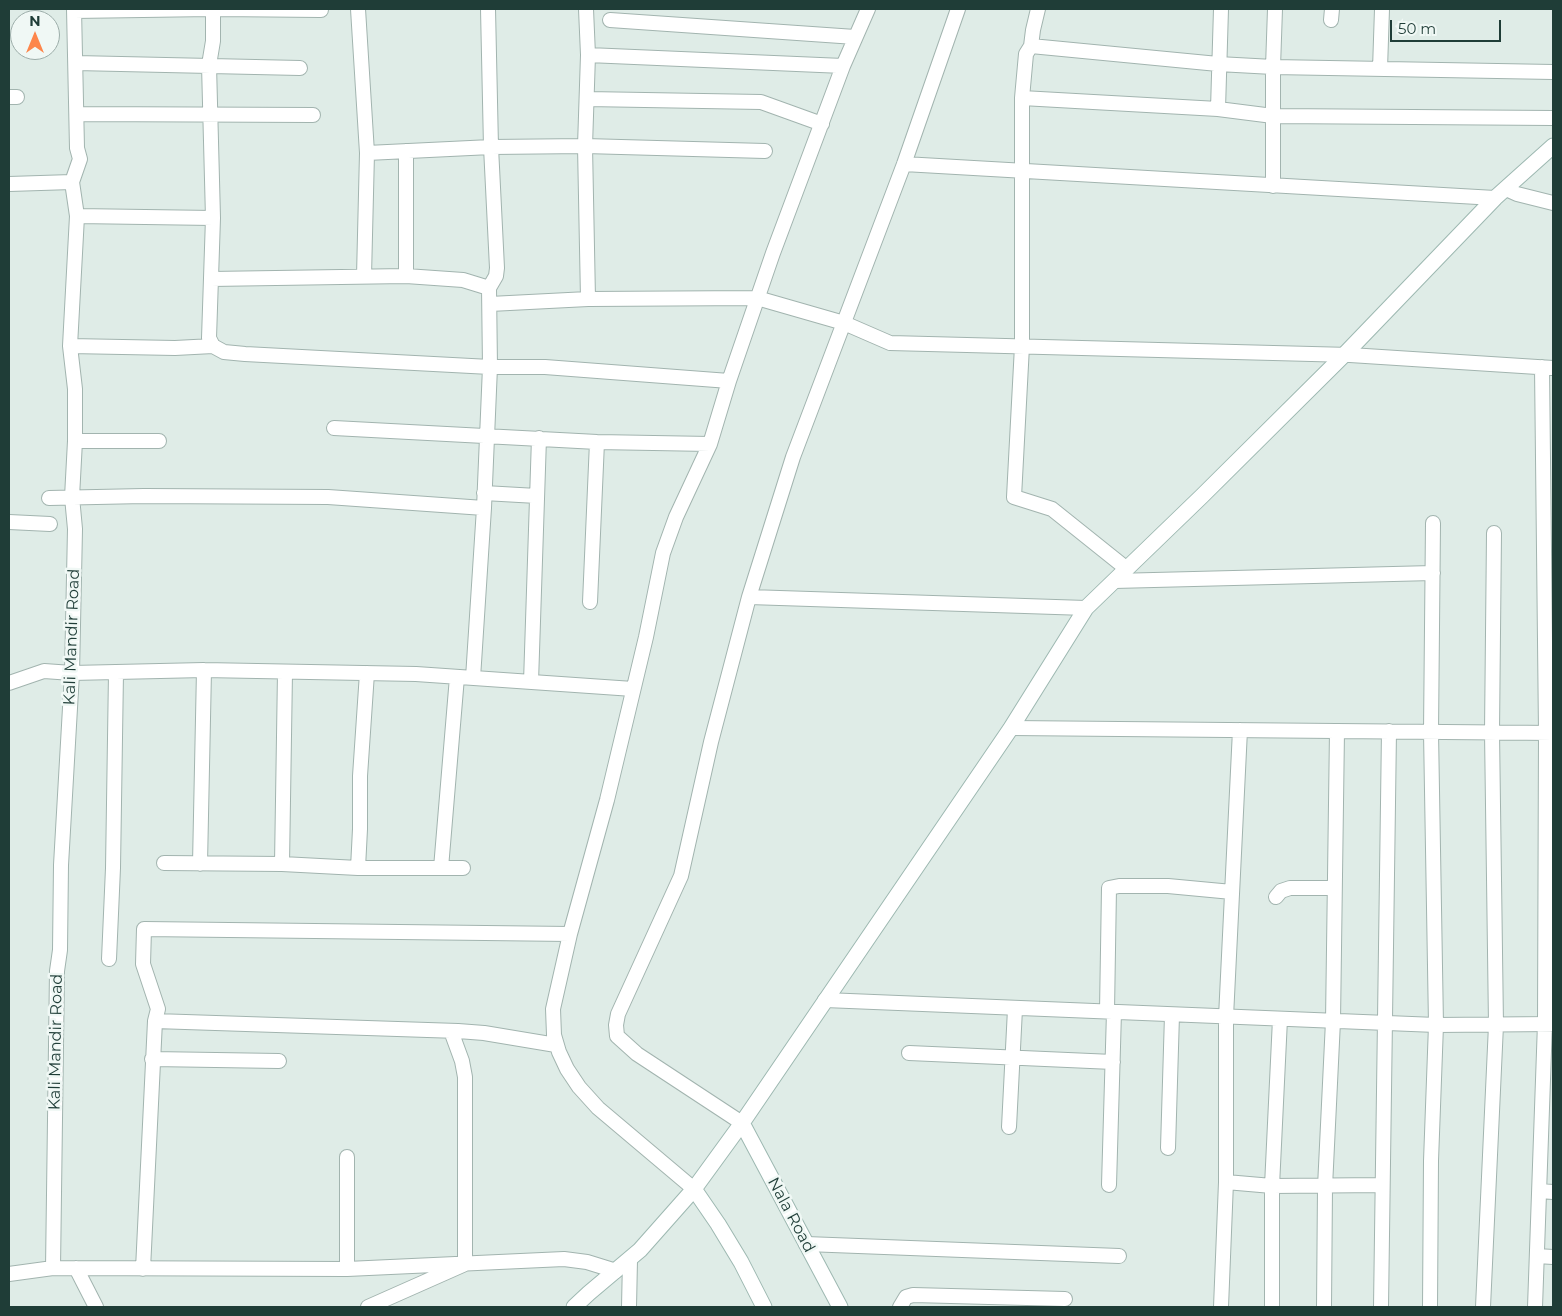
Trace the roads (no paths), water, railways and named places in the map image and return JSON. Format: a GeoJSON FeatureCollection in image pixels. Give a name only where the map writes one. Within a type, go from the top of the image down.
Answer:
{"type":"FeatureCollection","features":[{"type":"Feature","properties":{"kind":"street"},"geometry":{"type":"LineString","coordinates":[[213,346],[209,338],[213,218],[209,65],[213,41],[214,9]]}},
{"type":"Feature","properties":{"kind":"street"},"geometry":{"type":"LineString","coordinates":[[358,9],[367,153],[364,276]]}},
{"type":"Feature","properties":{"kind":"street"},"geometry":{"type":"LineString","coordinates":[[473,678],[484,508],[490,367],[489,288],[496,276],[497,268],[491,147],[488,9]]}},
{"type":"Feature","properties":{"kind":"street"},"geometry":{"type":"LineString","coordinates":[[586,9],[588,55],[585,146],[588,299]]}},
{"type":"Feature","properties":{"kind":"street"},"geometry":{"type":"LineString","coordinates":[[764,1307],[696,1185],[598,1108],[579,1087],[567,1069],[556,1045],[553,1009],[570,934],[607,800],[646,637],[663,553],[676,518],[710,444],[757,298],[842,66],[868,9]]}},
{"type":"Feature","properties":{"kind":"street"},"geometry":{"type":"LineString","coordinates":[[738,1129],[637,1054],[617,1036],[618,1014],[681,876],[704,771],[749,597],[793,456],[904,164],[958,9]]}},
{"type":"Feature","properties":{"kind":"street"},"geometry":{"type":"LineString","coordinates":[[1038,9],[1031,46],[1026,54],[1022,98],[1022,346],[1014,497],[1052,509],[1127,569]]}},
{"type":"Feature","properties":{"kind":"street"},"geometry":{"type":"LineString","coordinates":[[1218,109],[1221,9]]}},
{"type":"Feature","properties":{"kind":"street"},"geometry":{"type":"LineString","coordinates":[[1273,186],[1275,9]]}},
{"type":"Feature","properties":{"kind":"street"},"geometry":{"type":"LineString","coordinates":[[1380,69],[1382,9]]}},
{"type":"Feature","properties":{"kind":"street"},"geometry":{"type":"LineString","coordinates":[[74,10],[321,10]]}},
{"type":"Feature","properties":{"kind":"street","name":"Kali Mandir Road"},"geometry":{"type":"LineString","coordinates":[[53,1268],[57,971],[60,950],[61,865],[72,673],[75,529],[72,497],[75,389],[70,346],[77,216],[72,182],[80,159],[77,148],[74,10]]}},
{"type":"Feature","properties":{"kind":"street"},"geometry":{"type":"LineString","coordinates":[[610,20],[855,38]]}},
{"type":"Feature","properties":{"kind":"street"},"geometry":{"type":"LineString","coordinates":[[1031,46],[1218,64],[1273,67],[1553,72]]}},
{"type":"Feature","properties":{"kind":"street"},"geometry":{"type":"LineString","coordinates":[[588,55],[842,66]]}},
{"type":"Feature","properties":{"kind":"street"},"geometry":{"type":"LineString","coordinates":[[76,63],[300,68]]}},
{"type":"Feature","properties":{"kind":"street"},"geometry":{"type":"LineString","coordinates":[[1022,98],[1218,109],[1273,116],[1553,118]]}},
{"type":"Feature","properties":{"kind":"street"},"geometry":{"type":"LineString","coordinates":[[587,99],[761,102],[822,124]]}},
{"type":"Feature","properties":{"kind":"street"},"geometry":{"type":"LineString","coordinates":[[77,114],[313,115]]}},
{"type":"Feature","properties":{"kind":"street"},"geometry":{"type":"LineString","coordinates":[[367,153],[491,147],[585,146],[765,151]]}},
{"type":"Feature","properties":{"kind":"street"},"geometry":{"type":"LineString","coordinates":[[574,1307],[630,1260],[696,1185],[738,1129],[1011,728],[1086,608],[1344,355],[1500,193],[1553,146]]}},
{"type":"Feature","properties":{"kind":"street"},"geometry":{"type":"LineString","coordinates":[[406,152],[406,276]]}},
{"type":"Feature","properties":{"kind":"street"},"geometry":{"type":"LineString","coordinates":[[904,164],[1273,186],[1517,194],[1553,203]]}},
{"type":"Feature","properties":{"kind":"street"},"geometry":{"type":"LineString","coordinates":[[9,184],[72,182]]}},
{"type":"Feature","properties":{"kind":"street"},"geometry":{"type":"LineString","coordinates":[[77,216],[213,218]]}},
{"type":"Feature","properties":{"kind":"street"},"geometry":{"type":"LineString","coordinates":[[211,279],[406,276],[462,280],[489,288]]}},
{"type":"Feature","properties":{"kind":"street"},"geometry":{"type":"LineString","coordinates":[[490,304],[588,299],[757,298],[844,323],[890,343],[1344,355],[1547,367],[1549,733],[1548,1113],[1546,1192],[1537,1256],[1535,1307]]}},
{"type":"Feature","properties":{"kind":"street"},"geometry":{"type":"LineString","coordinates":[[70,346],[175,348],[213,346],[224,352],[245,354],[490,367],[545,367],[729,381]]}},
{"type":"Feature","properties":{"kind":"street"},"geometry":{"type":"LineString","coordinates":[[334,428],[597,442],[710,444]]}},
{"type":"Feature","properties":{"kind":"street"},"geometry":{"type":"LineString","coordinates":[[531,682],[538,438]]}},
{"type":"Feature","properties":{"kind":"street"},"geometry":{"type":"LineString","coordinates":[[75,441],[159,441]]}},
{"type":"Feature","properties":{"kind":"street"},"geometry":{"type":"LineString","coordinates":[[590,602],[597,442]]}},
{"type":"Feature","properties":{"kind":"street"},"geometry":{"type":"LineString","coordinates":[[484,493],[537,496]]}},
{"type":"Feature","properties":{"kind":"street"},"geometry":{"type":"LineString","coordinates":[[49,498],[144,496],[328,497],[484,508]]}},
{"type":"Feature","properties":{"kind":"street"},"geometry":{"type":"LineString","coordinates":[[9,522],[50,524]]}},
{"type":"Feature","properties":{"kind":"street"},"geometry":{"type":"LineString","coordinates":[[1430,1307],[1436,1025],[1431,732],[1432,523]]}},
{"type":"Feature","properties":{"kind":"street"},"geometry":{"type":"LineString","coordinates":[[1483,1307],[1496,1025],[1492,732],[1494,534]]}},
{"type":"Feature","properties":{"kind":"street"},"geometry":{"type":"LineString","coordinates":[[1114,581],[1432,573]]}},
{"type":"Feature","properties":{"kind":"street"},"geometry":{"type":"LineString","coordinates":[[749,597],[1086,608]]}},
{"type":"Feature","properties":{"kind":"street"},"geometry":{"type":"LineString","coordinates":[[9,682],[44,670],[72,673],[116,673],[204,670],[367,673],[633,689]]}},
{"type":"Feature","properties":{"kind":"street"},"geometry":{"type":"LineString","coordinates":[[200,864],[204,670]]}},
{"type":"Feature","properties":{"kind":"street"},"geometry":{"type":"LineString","coordinates":[[282,864],[285,672]]}},
{"type":"Feature","properties":{"kind":"street"},"geometry":{"type":"LineString","coordinates":[[109,959],[114,868],[116,673]]}},
{"type":"Feature","properties":{"kind":"street"},"geometry":{"type":"LineString","coordinates":[[358,868],[360,776],[367,673]]}},
{"type":"Feature","properties":{"kind":"street"},"geometry":{"type":"LineString","coordinates":[[441,868],[457,677]]}},
{"type":"Feature","properties":{"kind":"street"},"geometry":{"type":"LineString","coordinates":[[1011,728],[1549,733]]}},
{"type":"Feature","properties":{"kind":"street"},"geometry":{"type":"LineString","coordinates":[[1221,1307],[1226,1182],[1226,1017],[1240,730]]}},
{"type":"Feature","properties":{"kind":"street"},"geometry":{"type":"LineString","coordinates":[[1324,1307],[1324,1187],[1333,1021],[1337,731]]}},
{"type":"Feature","properties":{"kind":"street"},"geometry":{"type":"LineString","coordinates":[[1381,1307],[1389,732]]}},
{"type":"Feature","properties":{"kind":"street"},"geometry":{"type":"LineString","coordinates":[[164,863],[282,864],[358,868],[462,868]]}},
{"type":"Feature","properties":{"kind":"street"},"geometry":{"type":"LineString","coordinates":[[1114,1012],[1107,1011],[1110,888],[1119,886],[1168,886],[1232,892]]}},
{"type":"Feature","properties":{"kind":"street"},"geometry":{"type":"LineString","coordinates":[[1276,896],[1281,891],[1290,888],[1334,888]]}},
{"type":"Feature","properties":{"kind":"street"},"geometry":{"type":"LineString","coordinates":[[143,1269],[152,1059],[155,1021],[158,1009],[143,964],[144,930],[570,934]]}},
{"type":"Feature","properties":{"kind":"street"},"geometry":{"type":"LineString","coordinates":[[825,1000],[1436,1025],[1549,1023]]}},
{"type":"Feature","properties":{"kind":"street"},"geometry":{"type":"LineString","coordinates":[[1009,1127],[1015,1008]]}},
{"type":"Feature","properties":{"kind":"street"},"geometry":{"type":"LineString","coordinates":[[1109,1185],[1114,1012]]}},
{"type":"Feature","properties":{"kind":"street"},"geometry":{"type":"LineString","coordinates":[[1168,1148],[1172,1015]]}},
{"type":"Feature","properties":{"kind":"street"},"geometry":{"type":"LineString","coordinates":[[1272,1307],[1272,1186],[1280,1019]]}},
{"type":"Feature","properties":{"kind":"street"},"geometry":{"type":"LineString","coordinates":[[155,1021],[451,1031],[484,1033],[556,1045]]}},
{"type":"Feature","properties":{"kind":"street"},"geometry":{"type":"LineString","coordinates":[[451,1031],[462,1061],[465,1077],[465,1264]]}},
{"type":"Feature","properties":{"kind":"street"},"geometry":{"type":"LineString","coordinates":[[909,1053],[1113,1062]]}},
{"type":"Feature","properties":{"kind":"street"},"geometry":{"type":"LineString","coordinates":[[152,1059],[279,1061]]}},
{"type":"Feature","properties":{"kind":"street","name":"Nala Road"},"geometry":{"type":"LineString","coordinates":[[738,1129],[806,1244],[840,1307]]}},
{"type":"Feature","properties":{"kind":"street"},"geometry":{"type":"LineString","coordinates":[[347,1157],[347,1270]]}},
{"type":"Feature","properties":{"kind":"street"},"geometry":{"type":"LineString","coordinates":[[1226,1182],[1272,1186],[1324,1187],[1382,1185]]}},
{"type":"Feature","properties":{"kind":"street"},"geometry":{"type":"LineString","coordinates":[[806,1244],[1119,1256]]}},
{"type":"Feature","properties":{"kind":"street"},"geometry":{"type":"LineString","coordinates":[[1537,1256],[1553,1257]]}},
{"type":"Feature","properties":{"kind":"street"},"geometry":{"type":"LineString","coordinates":[[9,1274],[53,1268],[347,1270],[564,1259],[587,1262],[616,1271]]}},
{"type":"Feature","properties":{"kind":"street"},"geometry":{"type":"LineString","coordinates":[[629,1307],[630,1260]]}},
{"type":"Feature","properties":{"kind":"street"},"geometry":{"type":"LineString","coordinates":[[368,1307],[465,1264]]}},
{"type":"Feature","properties":{"kind":"street"},"geometry":{"type":"LineString","coordinates":[[76,1268],[96,1307]]}},
{"type":"Feature","properties":{"kind":"street"},"geometry":{"type":"LineString","coordinates":[[900,1307],[906,1297],[913,1296],[1065,1299]]}}]}
